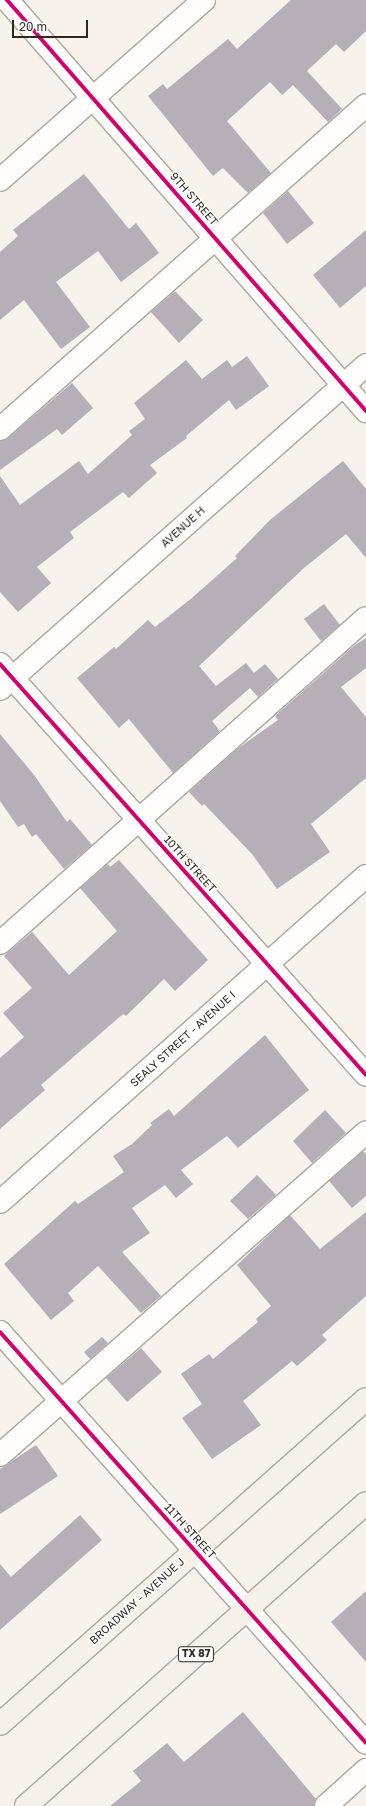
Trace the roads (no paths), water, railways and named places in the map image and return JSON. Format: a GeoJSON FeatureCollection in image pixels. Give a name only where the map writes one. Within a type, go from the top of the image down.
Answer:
{"type":"FeatureCollection","features":[{"type":"Feature","properties":{"kind":"main road","name":"BROADWAY - AVENUE J"},"geometry":{"type":"LineString","coordinates":[[0,1724],[195,1549],[366,1399]]}},
{"type":"Feature","properties":{"kind":"main road","name":"TX 87"},"geometry":{"type":"LineString","coordinates":[[26,1806],[366,1502]]}},
{"type":"Feature","properties":{"kind":"street","name":"9TH STREET"},"geometry":{"type":"LineString","coordinates":[[7,0],[217,238],[366,411]]}},
{"type":"Feature","properties":{"kind":"street"},"geometry":{"type":"LineString","coordinates":[[0,180],[204,0]]}},
{"type":"Feature","properties":{"kind":"street"},"geometry":{"type":"LineString","coordinates":[[0,429],[366,105]]}},
{"type":"Feature","properties":{"kind":"street","name":"AVENUE H"},"geometry":{"type":"LineString","coordinates":[[4,677],[366,365]]}},
{"type":"Feature","properties":{"kind":"street"},"geometry":{"type":"LineString","coordinates":[[0,943],[366,618]]}},
{"type":"Feature","properties":{"kind":"street","name":"10TH STREET"},"geometry":{"type":"LineString","coordinates":[[4,677],[138,820],[366,1075]]}},
{"type":"Feature","properties":{"kind":"street","name":"SEALY STREET - AVENUE I"},"geometry":{"type":"LineString","coordinates":[[0,1202],[366,876]]}},
{"type":"Feature","properties":{"kind":"street"},"geometry":{"type":"LineString","coordinates":[[0,1455],[60,1400],[366,1132]]}},
{"type":"Feature","properties":{"kind":"street","name":"11TH STREET"},"geometry":{"type":"LineString","coordinates":[[0,1332],[248,1608],[366,1743]]}},
{"type":"Feature","properties":{"kind":"street"},"geometry":{"type":"LineString","coordinates":[[326,1806],[366,1770]]}}]}
